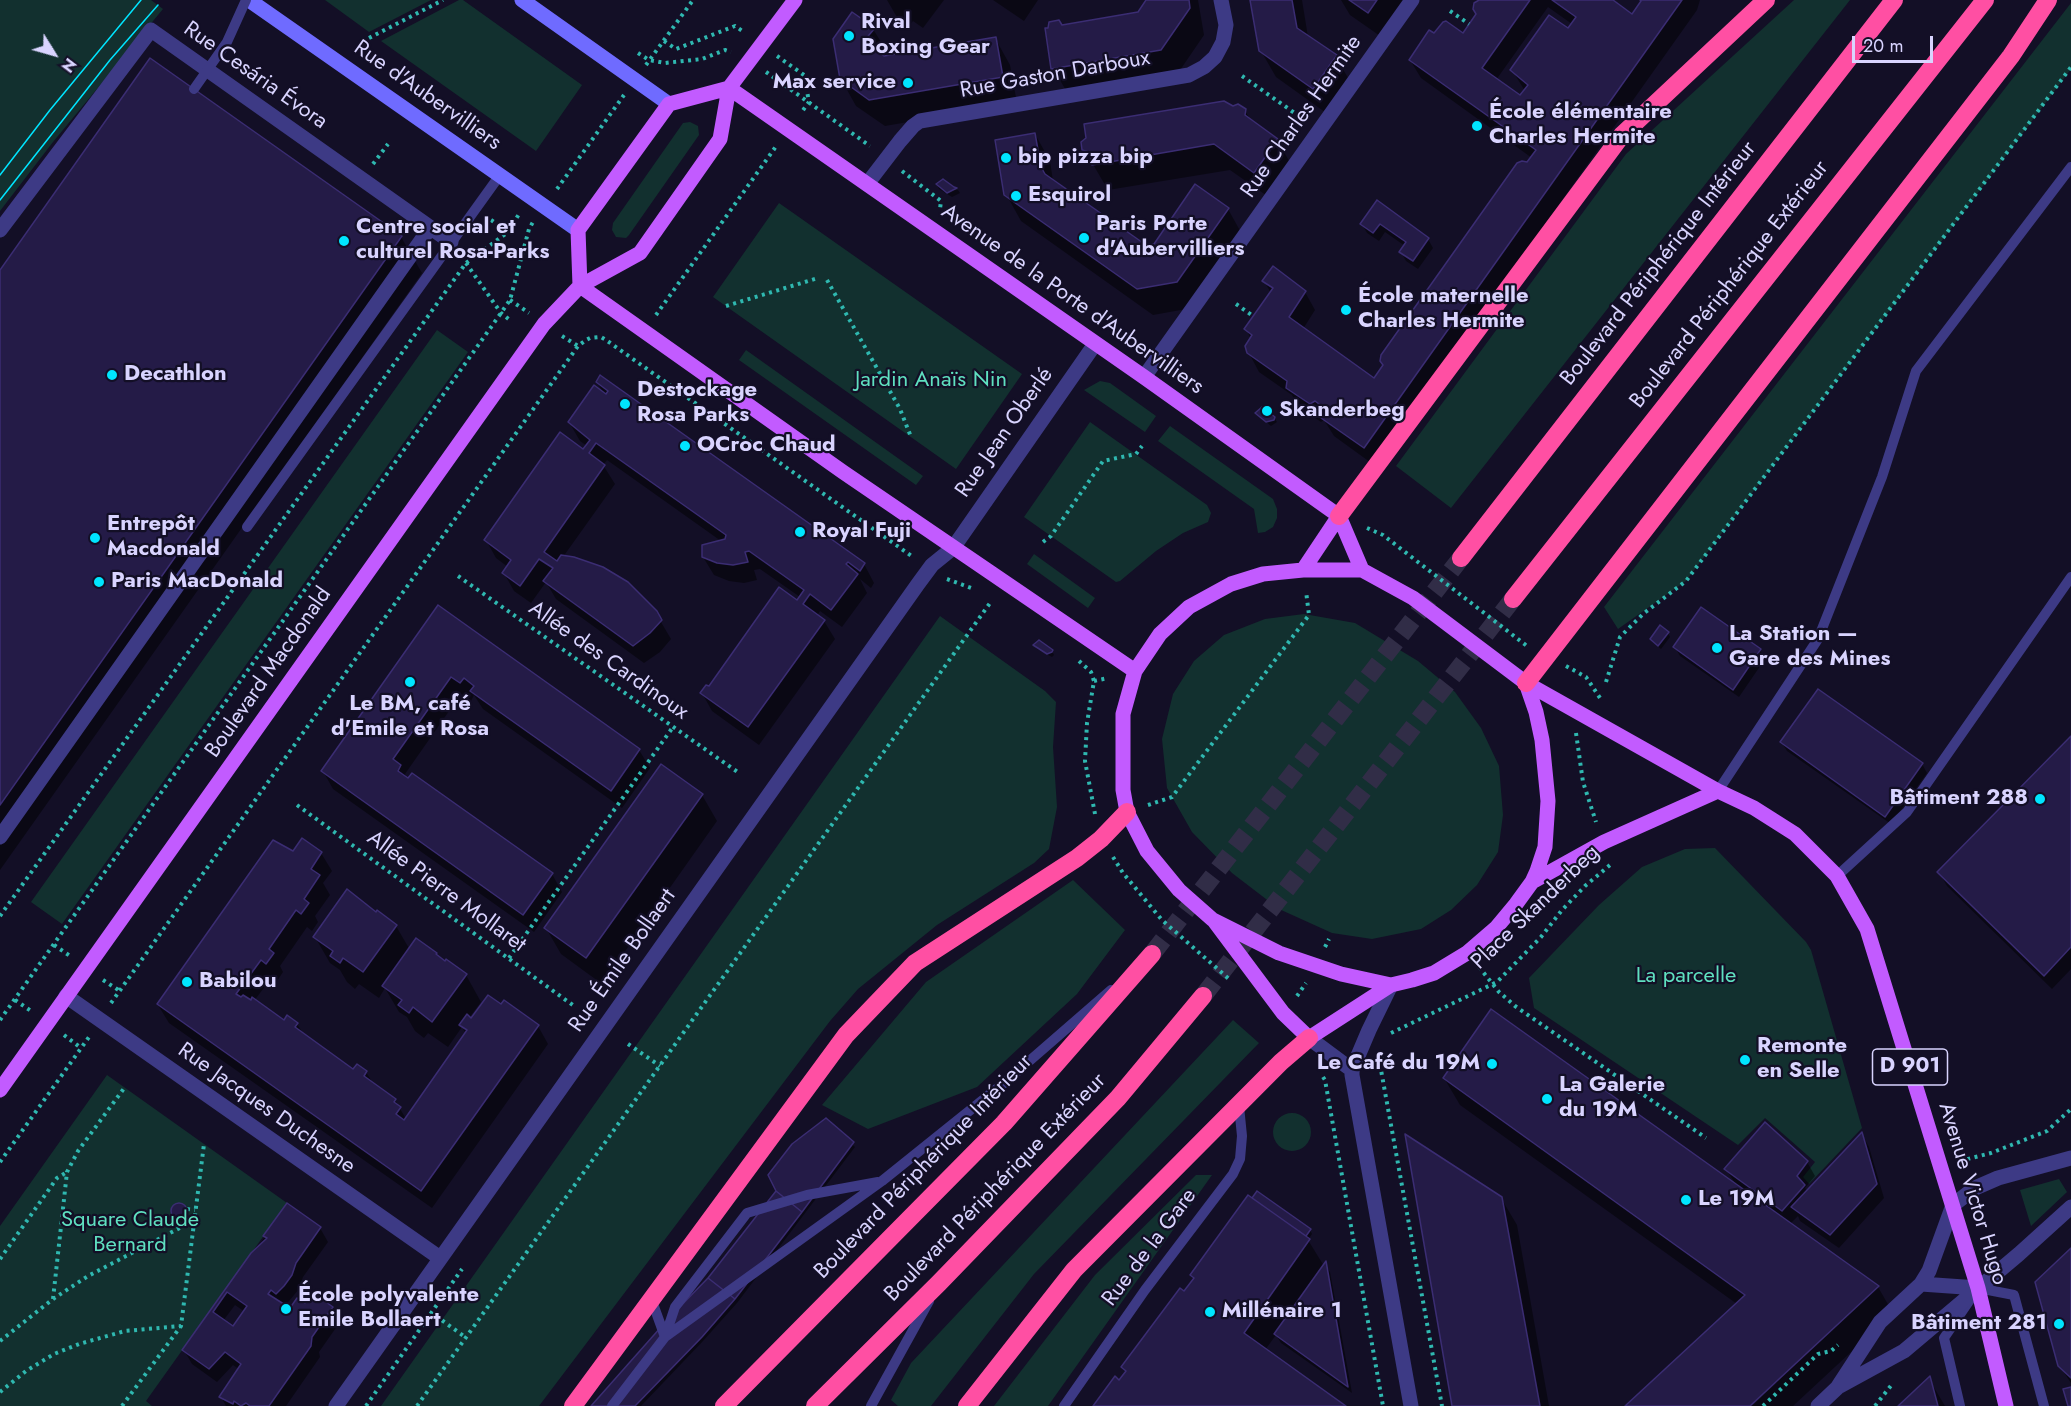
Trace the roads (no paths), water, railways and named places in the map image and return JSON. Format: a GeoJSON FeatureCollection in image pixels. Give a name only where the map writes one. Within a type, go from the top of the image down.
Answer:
{"type":"FeatureCollection","features":[{"type":"Feature","properties":{"kind":"highway"},"geometry":{"type":"LineString","coordinates":[[1339,516],[1622,135],[1766,0]]}},
{"type":"Feature","properties":{"kind":"highway","name":"Boulevard Périphérique Intérieur"},"geometry":{"type":"LineString","coordinates":[[1461,558],[1894,0]]}},
{"type":"Feature","properties":{"kind":"highway","name":"Boulevard Périphérique Extérieur"},"geometry":{"type":"LineString","coordinates":[[1513,599],[1984,0]]}},
{"type":"Feature","properties":{"kind":"highway"},"geometry":{"type":"LineString","coordinates":[[1526,683],[2012,56],[2048,0]]}},
{"type":"Feature","properties":{"kind":"highway"},"geometry":{"type":"LineString","coordinates":[[573,1406],[846,1035],[915,963],[1077,858],[1127,812]]}},
{"type":"Feature","properties":{"kind":"highway","name":"Boulevard Périphérique Intérieur"},"geometry":{"type":"LineString","coordinates":[[724,1406],[1004,1123],[1152,954]]}},
{"type":"Feature","properties":{"kind":"highway","name":"Boulevard Périphérique Extérieur"},"geometry":{"type":"LineString","coordinates":[[814,1406],[939,1283],[1118,1098],[1203,996]]}},
{"type":"Feature","properties":{"kind":"highway"},"geometry":{"type":"LineString","coordinates":[[967,1406],[1074,1270],[1281,1062],[1309,1038]]}},
{"type":"Feature","properties":{"kind":"main road","name":"Rue d'Aubervilliers"},"geometry":{"type":"LineString","coordinates":[[248,0],[578,230]]}},
{"type":"Feature","properties":{"kind":"main road"},"geometry":{"type":"LineString","coordinates":[[522,0],[669,104]]}},
{"type":"Feature","properties":{"kind":"main road"},"geometry":{"type":"LineString","coordinates":[[795,0],[729,88],[669,104],[578,230],[580,286],[953,548],[1135,671]]}},
{"type":"Feature","properties":{"kind":"main road","name":"Avenue de la Porte d'Aubervilliers"},"geometry":{"type":"LineString","coordinates":[[729,88],[1339,516]]}},
{"type":"Feature","properties":{"kind":"main road","name":"Boulevard Macdonald"},"geometry":{"type":"LineString","coordinates":[[0,1090],[534,337],[580,286],[640,253],[720,139],[729,88]]}},
{"type":"Feature","properties":{"kind":"main road"},"geometry":{"type":"LineString","coordinates":[[1339,516],[1362,570]]}},
{"type":"Feature","properties":{"kind":"main road"},"geometry":{"type":"LineString","coordinates":[[1303,570],[1339,516]]}},
{"type":"Feature","properties":{"kind":"main road","name":"Place Skanderbeg"},"geometry":{"type":"LineString","coordinates":[[1303,570],[1362,570],[1413,598],[1526,683],[1542,740],[1548,801],[1545,847],[1532,882],[1496,928],[1467,953],[1434,973],[1391,985],[1341,974],[1279,954],[1213,920],[1179,890],[1147,851],[1127,812],[1123,790],[1123,714],[1135,671],[1160,634],[1190,607],[1231,584],[1263,574],[1303,570]]}},
{"type":"Feature","properties":{"kind":"main road"},"geometry":{"type":"LineString","coordinates":[[1526,683],[1718,791],[1754,808],[1795,834],[1837,876]]}},
{"type":"Feature","properties":{"kind":"main road"},"geometry":{"type":"LineString","coordinates":[[1532,882],[1604,842],[1718,791]]}},
{"type":"Feature","properties":{"kind":"main road","name":"Avenue Victor Hugo"},"geometry":{"type":"LineString","coordinates":[[1837,876],[1867,929],[1978,1288],[2006,1406]]}},
{"type":"Feature","properties":{"kind":"main road"},"geometry":{"type":"LineString","coordinates":[[1213,920],[1283,1013],[1309,1038],[1391,985]]}},
{"type":"Feature","properties":{"kind":"street","name":"Rue Gaston Darboux"},"geometry":{"type":"LineString","coordinates":[[867,184],[900,141],[920,121],[1189,75],[1204,67],[1215,57],[1223,42],[1226,25],[1221,0]]}},
{"type":"Feature","properties":{"kind":"street","name":"Rue Charles Hermite"},"geometry":{"type":"LineString","coordinates":[[1144,377],[1412,0]]}},
{"type":"Feature","properties":{"kind":"street","name":"Rue Cesária Évora"},"geometry":{"type":"LineString","coordinates":[[0,230],[151,30],[451,242]]}},
{"type":"Feature","properties":{"kind":"street"},"geometry":{"type":"LineString","coordinates":[[0,837],[430,228]]}},
{"type":"Feature","properties":{"kind":"street","name":"Rue Jean Oberlé"},"geometry":{"type":"LineString","coordinates":[[953,548],[1095,344]]}},
{"type":"Feature","properties":{"kind":"street","name":"Rue Émile Bollaert"},"geometry":{"type":"LineString","coordinates":[[336,1406],[929,569],[953,548]]}},
{"type":"Feature","properties":{"kind":"street"},"geometry":{"type":"LineString","coordinates":[[1391,985],[1352,1070],[1411,1406]]}},
{"type":"Feature","properties":{"kind":"street","name":"Rue Jacques Duchesne"},"geometry":{"type":"LineString","coordinates":[[66,996],[440,1258]]}},
{"type":"Feature","properties":{"kind":"street"},"geometry":{"type":"LineString","coordinates":[[1309,1038],[1352,1070]]}},
{"type":"Feature","properties":{"kind":"street"},"geometry":{"type":"LineString","coordinates":[[1818,1406],[1837,1388],[1880,1323],[1921,1284],[1929,1271],[1953,1205],[1976,1188],[1998,1178],[2071,1158]]}},
{"type":"Feature","properties":{"kind":"street"},"geometry":{"type":"LineString","coordinates":[[1837,1388],[1904,1351],[2071,1207]]}},
{"type":"Feature","properties":{"kind":"street"},"geometry":{"type":"LineString","coordinates":[[1921,1284],[1978,1288]]}},
{"type":"Feature","properties":{"kind":"lane"},"geometry":{"type":"LineString","coordinates":[[194,89],[228,42],[248,0]]}},
{"type":"Feature","properties":{"kind":"lane"},"geometry":{"type":"LineString","coordinates":[[1718,791],[1818,639],[1882,477],[1916,371],[2071,167]]}},
{"type":"Feature","properties":{"kind":"lane"},"geometry":{"type":"LineString","coordinates":[[247,527],[500,175]]}},
{"type":"Feature","properties":{"kind":"lane"},"geometry":{"type":"LineString","coordinates":[[1837,876],[1907,812],[2071,577]]}},
{"type":"Feature","properties":{"kind":"lane"},"geometry":{"type":"LineString","coordinates":[[612,1406],[665,1337],[882,1181],[1004,1083],[1152,954]]}},
{"type":"Feature","properties":{"kind":"lane","name":"Rue de la Gare"},"geometry":{"type":"LineString","coordinates":[[1064,1406],[1145,1290],[1233,1174],[1240,1159],[1242,1136],[1239,1106]]}},
{"type":"Feature","properties":{"kind":"lane"},"geometry":{"type":"LineString","coordinates":[[665,1337],[675,1307],[747,1213],[807,1195],[882,1181]]}},
{"type":"Feature","properties":{"kind":"lane"},"geometry":{"type":"LineString","coordinates":[[871,1406],[939,1283]]}},
{"type":"Feature","properties":{"kind":"lane"},"geometry":{"type":"LineString","coordinates":[[1960,1406],[1944,1338],[1978,1288],[2014,1295],[2044,1406]]}},
{"type":"Feature","properties":{"kind":"lane"},"geometry":{"type":"LineString","coordinates":[[652,1301],[665,1337]]}},
{"type":"Feature","properties":{"kind":"tunnel"},"geometry":{"type":"LineString","coordinates":[[1152,954],[1461,558]]}},
{"type":"Feature","properties":{"kind":"tunnel"},"geometry":{"type":"LineString","coordinates":[[1203,996],[1513,599]]}},
{"type":"Feature","properties":{"kind":"tram line"},"geometry":{"type":"LineString","coordinates":[[0,175],[50,110],[141,0]]}},
{"type":"Feature","properties":{"kind":"tram line"},"geometry":{"type":"LineString","coordinates":[[0,200],[110,60],[158,5]]}},
{"type":"Feature","properties":{"kind":"place","name":"Rival Boxing Gear"},"geometry":{"type":"Point","coordinates":[849,36]}},
{"type":"Feature","properties":{"kind":"place","name":"Max service"},"geometry":{"type":"Point","coordinates":[908,83]}},
{"type":"Feature","properties":{"kind":"place","name":"École élémentaire Charles Hermite"},"geometry":{"type":"Point","coordinates":[1477,126]}},
{"type":"Feature","properties":{"kind":"place","name":"bip pizza bip"},"geometry":{"type":"Point","coordinates":[1006,158]}},
{"type":"Feature","properties":{"kind":"place","name":"Esquirol"},"geometry":{"type":"Point","coordinates":[1016,196]}},
{"type":"Feature","properties":{"kind":"place","name":"Paris Porte d'Aubervilliers"},"geometry":{"type":"Point","coordinates":[1084,238]}},
{"type":"Feature","properties":{"kind":"place","name":"Centre social et culturel Rosa-Parks"},"geometry":{"type":"Point","coordinates":[344,241]}},
{"type":"Feature","properties":{"kind":"place","name":"École maternelle Charles Hermite"},"geometry":{"type":"Point","coordinates":[1346,310]}},
{"type":"Feature","properties":{"kind":"place","name":"Decathlon"},"geometry":{"type":"Point","coordinates":[112,375]}},
{"type":"Feature","properties":{"kind":"place","name":"Destockage Rosa Parks"},"geometry":{"type":"Point","coordinates":[625,404]}},
{"type":"Feature","properties":{"kind":"place","name":"Skanderbeg"},"geometry":{"type":"Point","coordinates":[1267,411]}},
{"type":"Feature","properties":{"kind":"place","name":"OCroc Chaud"},"geometry":{"type":"Point","coordinates":[685,446]}},
{"type":"Feature","properties":{"kind":"place","name":"Royal Fuji"},"geometry":{"type":"Point","coordinates":[800,532]}},
{"type":"Feature","properties":{"kind":"place","name":"Entrepôt Macdonald"},"geometry":{"type":"Point","coordinates":[95,538]}},
{"type":"Feature","properties":{"kind":"place","name":"Paris MacDonald"},"geometry":{"type":"Point","coordinates":[99,582]}},
{"type":"Feature","properties":{"kind":"place","name":"La Station — Gare des Mines"},"geometry":{"type":"Point","coordinates":[1717,648]}},
{"type":"Feature","properties":{"kind":"place","name":"Le BM, café d'Emile et Rosa"},"geometry":{"type":"Point","coordinates":[410,682]}},
{"type":"Feature","properties":{"kind":"place","name":"Bâtiment 288"},"geometry":{"type":"Point","coordinates":[2040,799]}},
{"type":"Feature","properties":{"kind":"place","name":"Babilou"},"geometry":{"type":"Point","coordinates":[187,982]}},
{"type":"Feature","properties":{"kind":"place","name":"Remonte en Selle"},"geometry":{"type":"Point","coordinates":[1745,1060]}},
{"type":"Feature","properties":{"kind":"place","name":"Le Café du 19M"},"geometry":{"type":"Point","coordinates":[1492,1064]}},
{"type":"Feature","properties":{"kind":"place","name":"La Galerie du 19M"},"geometry":{"type":"Point","coordinates":[1547,1099]}},
{"type":"Feature","properties":{"kind":"place","name":"Le 19M"},"geometry":{"type":"Point","coordinates":[1686,1200]}},
{"type":"Feature","properties":{"kind":"place","name":"École polyvalente Emile Bollaert"},"geometry":{"type":"Point","coordinates":[286,1309]}},
{"type":"Feature","properties":{"kind":"place","name":"Millénaire 1"},"geometry":{"type":"Point","coordinates":[1210,1312]}},
{"type":"Feature","properties":{"kind":"place","name":"Bâtiment 281"},"geometry":{"type":"Point","coordinates":[2059,1324]}},
{"type":"Feature","properties":{"kind":"park label","name":"Jardin Anaïs Nin"},"geometry":{"type":"Point","coordinates":[931,381]}},
{"type":"Feature","properties":{"kind":"park label","name":"La parcelle"},"geometry":{"type":"Point","coordinates":[1686,977]}},
{"type":"Feature","properties":{"kind":"park label","name":"Square Claude Bernard"},"geometry":{"type":"Point","coordinates":[130,1234]}}]}
